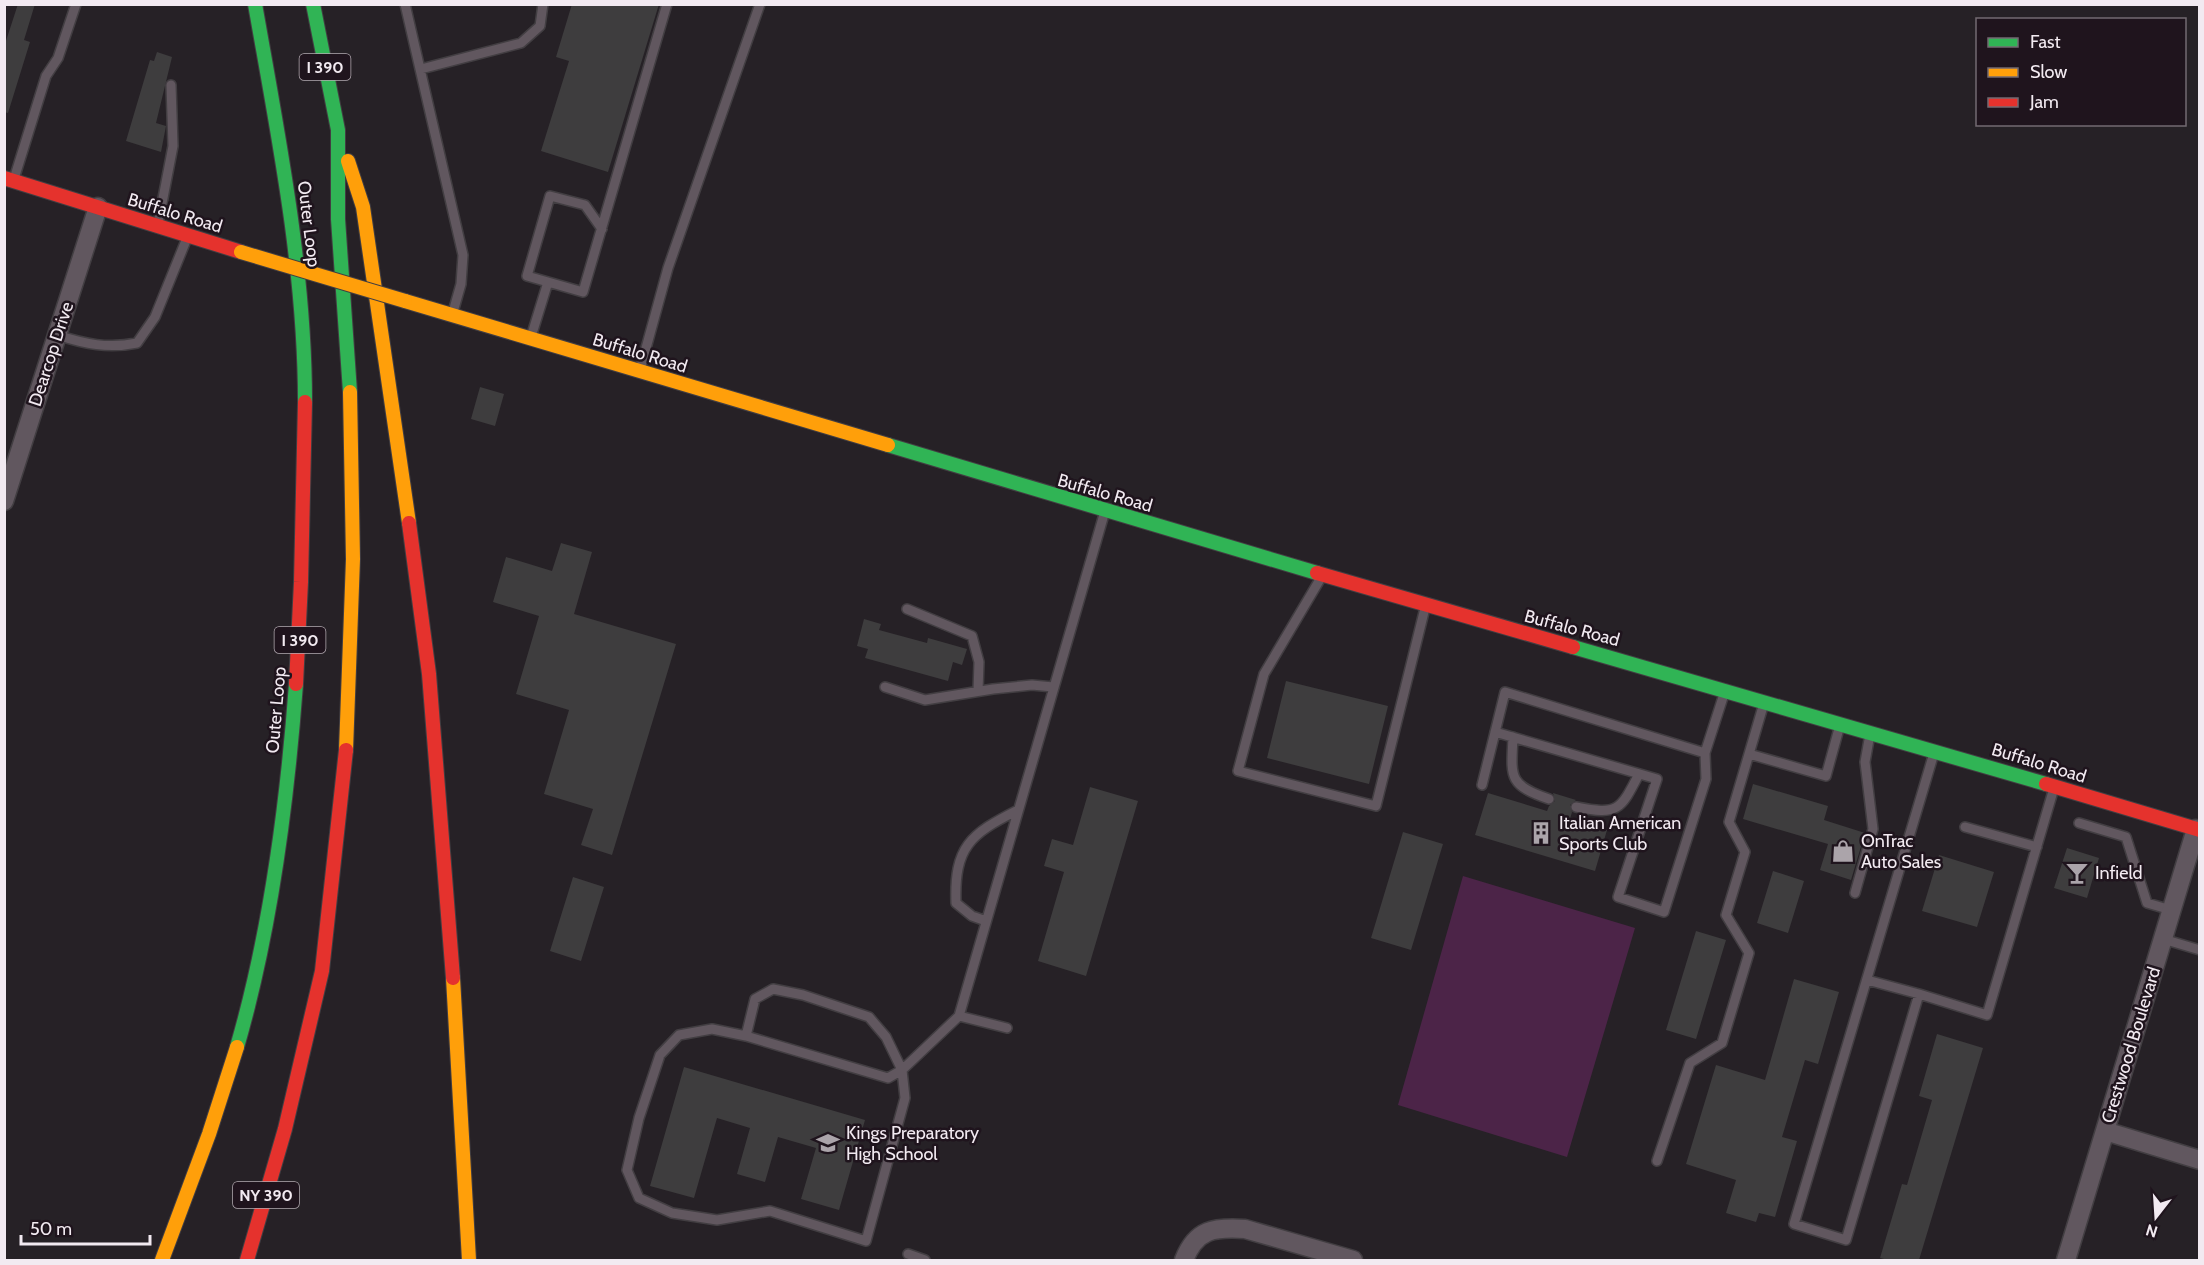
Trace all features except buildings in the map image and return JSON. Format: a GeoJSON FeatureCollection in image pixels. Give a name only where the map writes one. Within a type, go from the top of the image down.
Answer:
{"type":"FeatureCollection","features":[{"type":"Feature","properties":{"kind":"main road","name":"Outer Loop"},"geometry":{"type":"LineString","coordinates":[[162,1260],[206,1149],[248,1005],[274,871],[288,776],[302,619],[304,465],[302,317],[284,171],[255,4]]}},
{"type":"Feature","properties":{"kind":"main road","name":"Outer Loop"},"geometry":{"type":"LineString","coordinates":[[247,1260],[285,1129],[322,971],[349,726],[353,559],[350,369],[338,219],[338,130],[313,4]]}},
{"type":"Feature","properties":{"kind":"main road"},"geometry":{"type":"LineString","coordinates":[[338,130],[363,207],[397,430],[429,674],[456,1015],[469,1260]]}},
{"type":"Feature","properties":{"kind":"main road","name":"Buffalo Road"},"geometry":{"type":"LineString","coordinates":[[9,180],[531,338],[639,373],[1106,512],[1426,606],[1765,700],[2198,830]]}},
{"type":"Feature","properties":{"kind":"main road"},"geometry":{"type":"LineString","coordinates":[[275,1217],[285,1129]]}},
{"type":"Feature","properties":{"kind":"street","name":"Dearcop Drive"},"geometry":{"type":"LineString","coordinates":[[4,501],[98,207]]}},
{"type":"Feature","properties":{"kind":"street","name":"Crestwood Boulevard"},"geometry":{"type":"LineString","coordinates":[[2066,1260],[2171,910],[2198,830]]}},
{"type":"Feature","properties":{"kind":"street"},"geometry":{"type":"LineString","coordinates":[[2105,1131],[2199,1160]]}},
{"type":"Feature","properties":{"kind":"street"},"geometry":{"type":"LineString","coordinates":[[1184,1260],[1200,1234],[1232,1228],[1245,1229],[1353,1260]]}},
{"type":"Feature","properties":{"kind":"lane"},"geometry":{"type":"LineString","coordinates":[[9,180],[46,76],[58,58],[76,4]]}},
{"type":"Feature","properties":{"kind":"lane"},"geometry":{"type":"LineString","coordinates":[[405,4],[463,255],[460,284],[452,315]]}},
{"type":"Feature","properties":{"kind":"lane"},"geometry":{"type":"LineString","coordinates":[[421,69],[521,43],[540,26],[543,4]]}},
{"type":"Feature","properties":{"kind":"lane"},"geometry":{"type":"LineString","coordinates":[[602,229],[585,206],[550,196],[527,276],[583,292],[602,229],[667,4]]}},
{"type":"Feature","properties":{"kind":"lane"},"geometry":{"type":"LineString","coordinates":[[639,373],[668,268],[760,4]]}},
{"type":"Feature","properties":{"kind":"lane"},"geometry":{"type":"LineString","coordinates":[[158,226],[173,146],[171,85]]}},
{"type":"Feature","properties":{"kind":"lane"},"geometry":{"type":"LineString","coordinates":[[57,335],[90,345],[122,346],[137,343],[155,317],[187,235]]}},
{"type":"Feature","properties":{"kind":"lane"},"geometry":{"type":"LineString","coordinates":[[531,338],[549,282]]}},
{"type":"Feature","properties":{"kind":"lane"},"geometry":{"type":"LineString","coordinates":[[746,1036],[755,999],[773,989],[803,995],[869,1017],[886,1037],[902,1070],[905,1098],[866,1242],[770,1211],[717,1220],[672,1213],[639,1198],[627,1170],[639,1118],[660,1055],[679,1035],[712,1029],[746,1036],[888,1078],[902,1070],[959,1016],[1053,687],[1106,512]]}},
{"type":"Feature","properties":{"kind":"lane"},"geometry":{"type":"LineString","coordinates":[[1323,575],[1264,675],[1238,771],[1376,806],[1426,606]]}},
{"type":"Feature","properties":{"kind":"lane"},"geometry":{"type":"LineString","coordinates":[[907,609],[972,636],[979,662],[978,691]]}},
{"type":"Feature","properties":{"kind":"lane"},"geometry":{"type":"LineString","coordinates":[[885,687],[926,700],[1032,685],[1053,687]]}},
{"type":"Feature","properties":{"kind":"lane"},"geometry":{"type":"LineString","coordinates":[[1495,732],[1657,779],[1618,897],[1664,912],[1706,779],[1706,753],[1725,689]]}},
{"type":"Feature","properties":{"kind":"lane"},"geometry":{"type":"LineString","coordinates":[[1482,785],[1505,692],[1706,753]]}},
{"type":"Feature","properties":{"kind":"lane"},"geometry":{"type":"LineString","coordinates":[[1657,1161],[1690,1063],[1722,1043],[1749,953],[1726,915],[1745,852],[1729,822],[1765,700]]}},
{"type":"Feature","properties":{"kind":"lane"},"geometry":{"type":"LineString","coordinates":[[1749,754],[1826,776],[1840,723]]}},
{"type":"Feature","properties":{"kind":"lane"},"geometry":{"type":"LineString","coordinates":[[1855,893],[1873,829],[1865,762],[1870,732]]}},
{"type":"Feature","properties":{"kind":"lane"},"geometry":{"type":"LineString","coordinates":[[1513,737],[1512,773],[1524,790],[1549,799]]}},
{"type":"Feature","properties":{"kind":"lane"},"geometry":{"type":"LineString","coordinates":[[1919,994],[1846,1240],[1794,1224],[1935,751]]}},
{"type":"Feature","properties":{"kind":"lane"},"geometry":{"type":"LineString","coordinates":[[1576,807],[1605,812],[1625,802],[1639,774]]}},
{"type":"Feature","properties":{"kind":"lane"},"geometry":{"type":"LineString","coordinates":[[1867,980],[1987,1015],[2054,787]]}},
{"type":"Feature","properties":{"kind":"lane"},"geometry":{"type":"LineString","coordinates":[[986,921],[972,916],[956,903],[955,873],[967,845],[986,826],[1018,810]]}},
{"type":"Feature","properties":{"kind":"lane"},"geometry":{"type":"LineString","coordinates":[[2079,823],[2126,837],[2147,903],[2171,910]]}},
{"type":"Feature","properties":{"kind":"lane"},"geometry":{"type":"LineString","coordinates":[[1965,826],[2037,847]]}},
{"type":"Feature","properties":{"kind":"lane"},"geometry":{"type":"LineString","coordinates":[[2163,939],[2199,950]]}},
{"type":"Feature","properties":{"kind":"lane"},"geometry":{"type":"LineString","coordinates":[[959,1016],[1006,1028]]}},
{"type":"Feature","properties":{"kind":"lane"},"geometry":{"type":"LineString","coordinates":[[908,1254],[925,1260]]}},
{"type":"Feature","properties":{"kind":"shaded area"},"geometry":{"type":"Polygon","coordinates":[[[1463,876],[1635,928],[1567,1157],[1398,1105],[1463,876]]]}},
{"type":"Feature","properties":{"kind":"traffic: fast"},"geometry":{"type":"LineString","coordinates":[[255,4],[289,202],[300,302],[305,402]]}},
{"type":"Feature","properties":{"kind":"traffic: fast"},"geometry":{"type":"LineString","coordinates":[[313,4],[338,130],[338,219],[350,392]]}},
{"type":"Feature","properties":{"kind":"traffic: fast"},"geometry":{"type":"LineString","coordinates":[[888,445],[1317,573]]}},
{"type":"Feature","properties":{"kind":"traffic: fast"},"geometry":{"type":"LineString","coordinates":[[1573,647],[2046,784]]}},
{"type":"Feature","properties":{"kind":"traffic: fast"},"geometry":{"type":"LineString","coordinates":[[237,1047],[259,958],[276,867],[288,776],[296,684]]}},
{"type":"Feature","properties":{"kind":"traffic: slow"},"geometry":{"type":"LineString","coordinates":[[348,161],[363,207],[409,523]]}},
{"type":"Feature","properties":{"kind":"traffic: slow"},"geometry":{"type":"LineString","coordinates":[[241,252],[405,301]]}},
{"type":"Feature","properties":{"kind":"traffic: slow"},"geometry":{"type":"LineString","coordinates":[[405,301],[888,445]]}},
{"type":"Feature","properties":{"kind":"traffic: slow"},"geometry":{"type":"LineString","coordinates":[[346,750],[353,559],[350,392]]}},
{"type":"Feature","properties":{"kind":"traffic: slow"},"geometry":{"type":"LineString","coordinates":[[453,978],[469,1260]]}},
{"type":"Feature","properties":{"kind":"traffic: slow"},"geometry":{"type":"LineString","coordinates":[[162,1260],[209,1134],[237,1047]]}},
{"type":"Feature","properties":{"kind":"traffic: jam"},"geometry":{"type":"LineString","coordinates":[[4,178],[241,252]]}},
{"type":"Feature","properties":{"kind":"traffic: jam"},"geometry":{"type":"LineString","coordinates":[[296,684],[305,402]]}},
{"type":"Feature","properties":{"kind":"traffic: jam"},"geometry":{"type":"LineString","coordinates":[[409,523],[429,674],[453,978]]}},
{"type":"Feature","properties":{"kind":"traffic: jam"},"geometry":{"type":"LineString","coordinates":[[1317,573],[1573,647]]}},
{"type":"Feature","properties":{"kind":"traffic: jam"},"geometry":{"type":"LineString","coordinates":[[247,1260],[285,1129],[322,971],[346,750]]}},
{"type":"Feature","properties":{"kind":"traffic: jam"},"geometry":{"type":"LineString","coordinates":[[2046,784],[2200,830]]}},
{"type":"Feature","properties":{"kind":"place","name":"Italian American Sports Club"},"geometry":{"type":"Point","coordinates":[1541,833]}},
{"type":"Feature","properties":{"kind":"place","name":"OnTrac Auto Sales"},"geometry":{"type":"Point","coordinates":[1843,851]}},
{"type":"Feature","properties":{"kind":"place","name":"Infield"},"geometry":{"type":"Point","coordinates":[2077,873]}},
{"type":"Feature","properties":{"kind":"place","name":"Kings Preparatory High School"},"geometry":{"type":"Point","coordinates":[828,1143]}}]}
